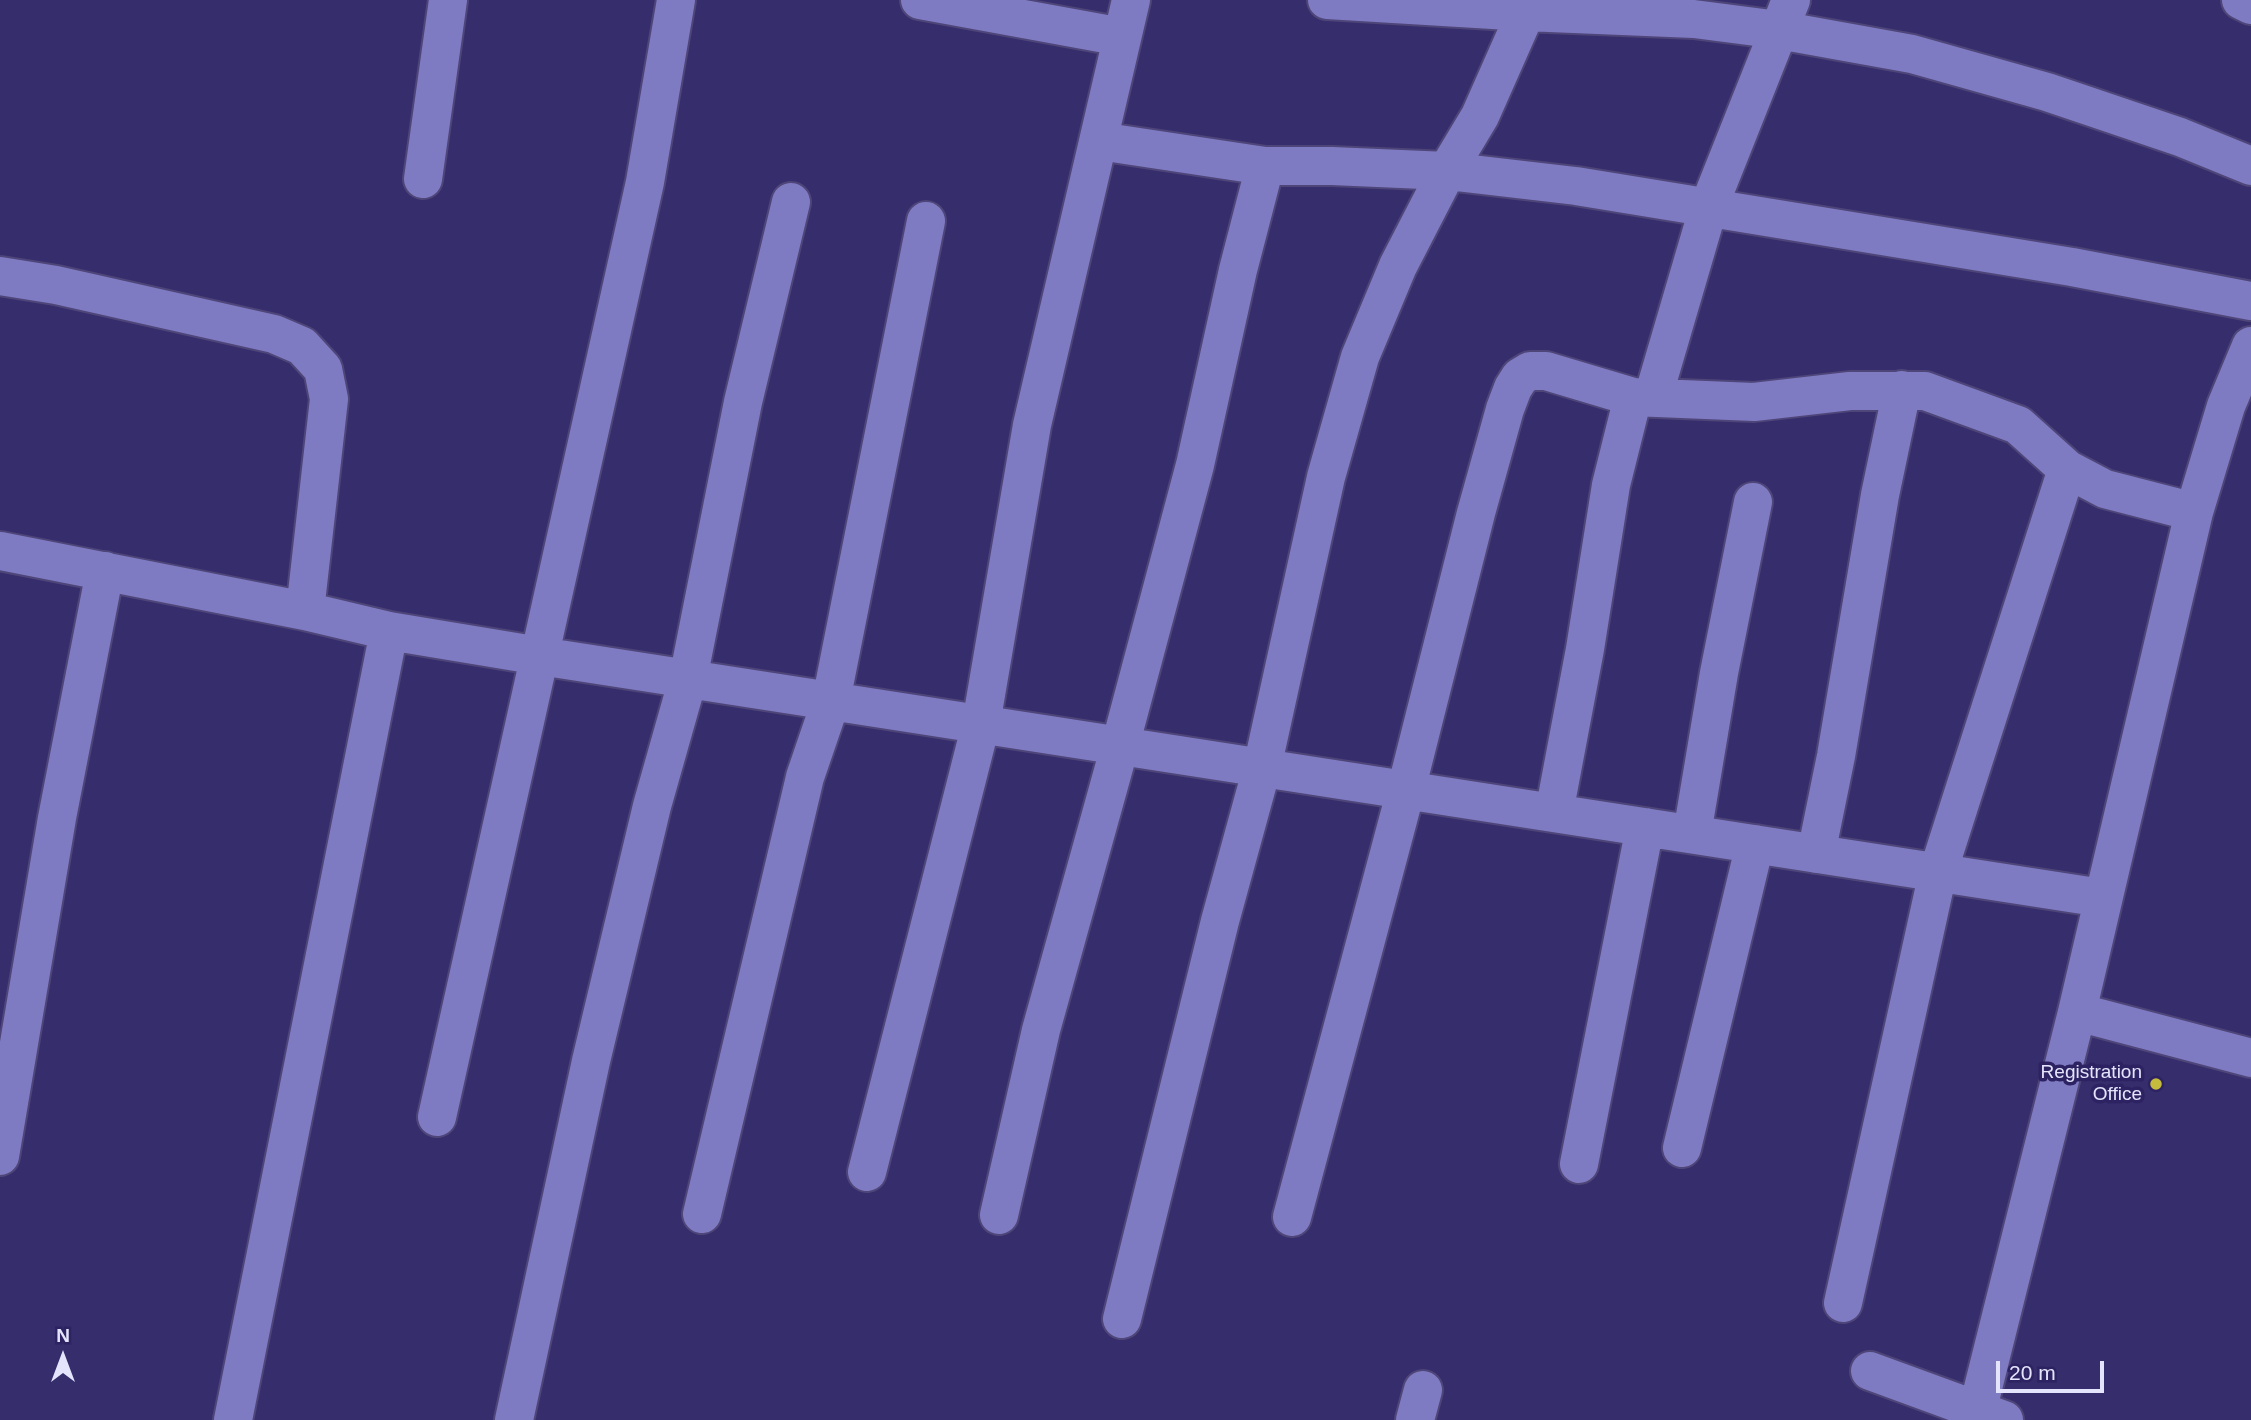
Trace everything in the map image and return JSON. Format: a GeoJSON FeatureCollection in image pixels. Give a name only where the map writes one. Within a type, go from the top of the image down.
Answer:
{"type":"FeatureCollection","features":[{"type":"Feature","properties":{"kind":"street"},"geometry":{"type":"LineString","coordinates":[[423,179],[448,0]]}},
{"type":"Feature","properties":{"kind":"street"},"geometry":{"type":"LineString","coordinates":[[436,1117],[645,182],[676,0]]}},
{"type":"Feature","properties":{"kind":"street"},"geometry":{"type":"LineString","coordinates":[[920,0],[1122,37]]}},
{"type":"Feature","properties":{"kind":"street"},"geometry":{"type":"LineString","coordinates":[[867,1172],[981,724],[1032,425],[1131,0]]}},
{"type":"Feature","properties":{"kind":"street"},"geometry":{"type":"LineString","coordinates":[[1327,0],[1527,6],[1694,19],[1785,15],[2047,92],[2180,137],[2251,166]]}},
{"type":"Feature","properties":{"kind":"street"},"geometry":{"type":"LineString","coordinates":[[2241,0],[2251,5]]}},
{"type":"Feature","properties":{"kind":"street"},"geometry":{"type":"LineString","coordinates":[[1122,1319],[1220,921],[1262,768],[1326,477],[1360,357],[1398,266],[1480,116],[1527,6]]}},
{"type":"Feature","properties":{"kind":"street"},"geometry":{"type":"LineString","coordinates":[[1554,813],[1585,649],[1611,485],[1709,206],[1785,15]]}},
{"type":"Feature","properties":{"kind":"street"},"geometry":{"type":"LineString","coordinates":[[1099,141],[1265,166],[1332,166],[1447,172],[1577,186],[2072,267],[2251,301]]}},
{"type":"Feature","properties":{"kind":"street"},"geometry":{"type":"LineString","coordinates":[[999,1215],[1041,1030],[1195,465],[1238,270],[1265,166]]}},
{"type":"Feature","properties":{"kind":"street"},"geometry":{"type":"LineString","coordinates":[[514,1420],[594,1048],[652,806],[688,679],[743,402],[791,202]]}},
{"type":"Feature","properties":{"kind":"street"},"geometry":{"type":"LineString","coordinates":[[702,1214],[806,777],[831,701],[926,221]]}},
{"type":"Feature","properties":{"kind":"street"},"geometry":{"type":"LineString","coordinates":[[0,276],[56,285],[274,334],[302,346],[323,369],[329,399],[305,611]]}},
{"type":"Feature","properties":{"kind":"street"},"geometry":{"type":"LineString","coordinates":[[1870,1371],[1986,1416],[2102,898],[2194,512],[2226,406],[2251,346]]}},
{"type":"Feature","properties":{"kind":"street"},"geometry":{"type":"LineString","coordinates":[[1292,1217],[1406,790],[1476,513],[1505,409],[1520,377],[1530,371],[1546,371],[1643,397],[1754,402],[1850,391],[1925,391],[2018,425],[2067,469],[2105,489],[2194,512]]}},
{"type":"Feature","properties":{"kind":"street"},"geometry":{"type":"LineString","coordinates":[[1816,854],[1902,390]]}},
{"type":"Feature","properties":{"kind":"street"},"geometry":{"type":"LineString","coordinates":[[1843,1303],[1938,872],[2067,469]]}},
{"type":"Feature","properties":{"kind":"street"},"geometry":{"type":"LineString","coordinates":[[1692,834],[1719,673],[1753,502]]}},
{"type":"Feature","properties":{"kind":"street"},"geometry":{"type":"LineString","coordinates":[[0,551],[305,611],[389,631],[540,656],[2102,898]]}},
{"type":"Feature","properties":{"kind":"street"},"geometry":{"type":"LineString","coordinates":[[0,1156],[57,818],[105,571]]}},
{"type":"Feature","properties":{"kind":"street"},"geometry":{"type":"LineString","coordinates":[[233,1420],[389,631]]}},
{"type":"Feature","properties":{"kind":"street"},"geometry":{"type":"LineString","coordinates":[[1579,1164],[1645,827]]}},
{"type":"Feature","properties":{"kind":"street"},"geometry":{"type":"LineString","coordinates":[[1682,1147],[1755,844]]}},
{"type":"Feature","properties":{"kind":"street"},"geometry":{"type":"LineString","coordinates":[[2077,1012],[2251,1058]]}},
{"type":"Feature","properties":{"kind":"place","name":"Registration Office"},"geometry":{"type":"Point","coordinates":[2156,1084]}}]}
